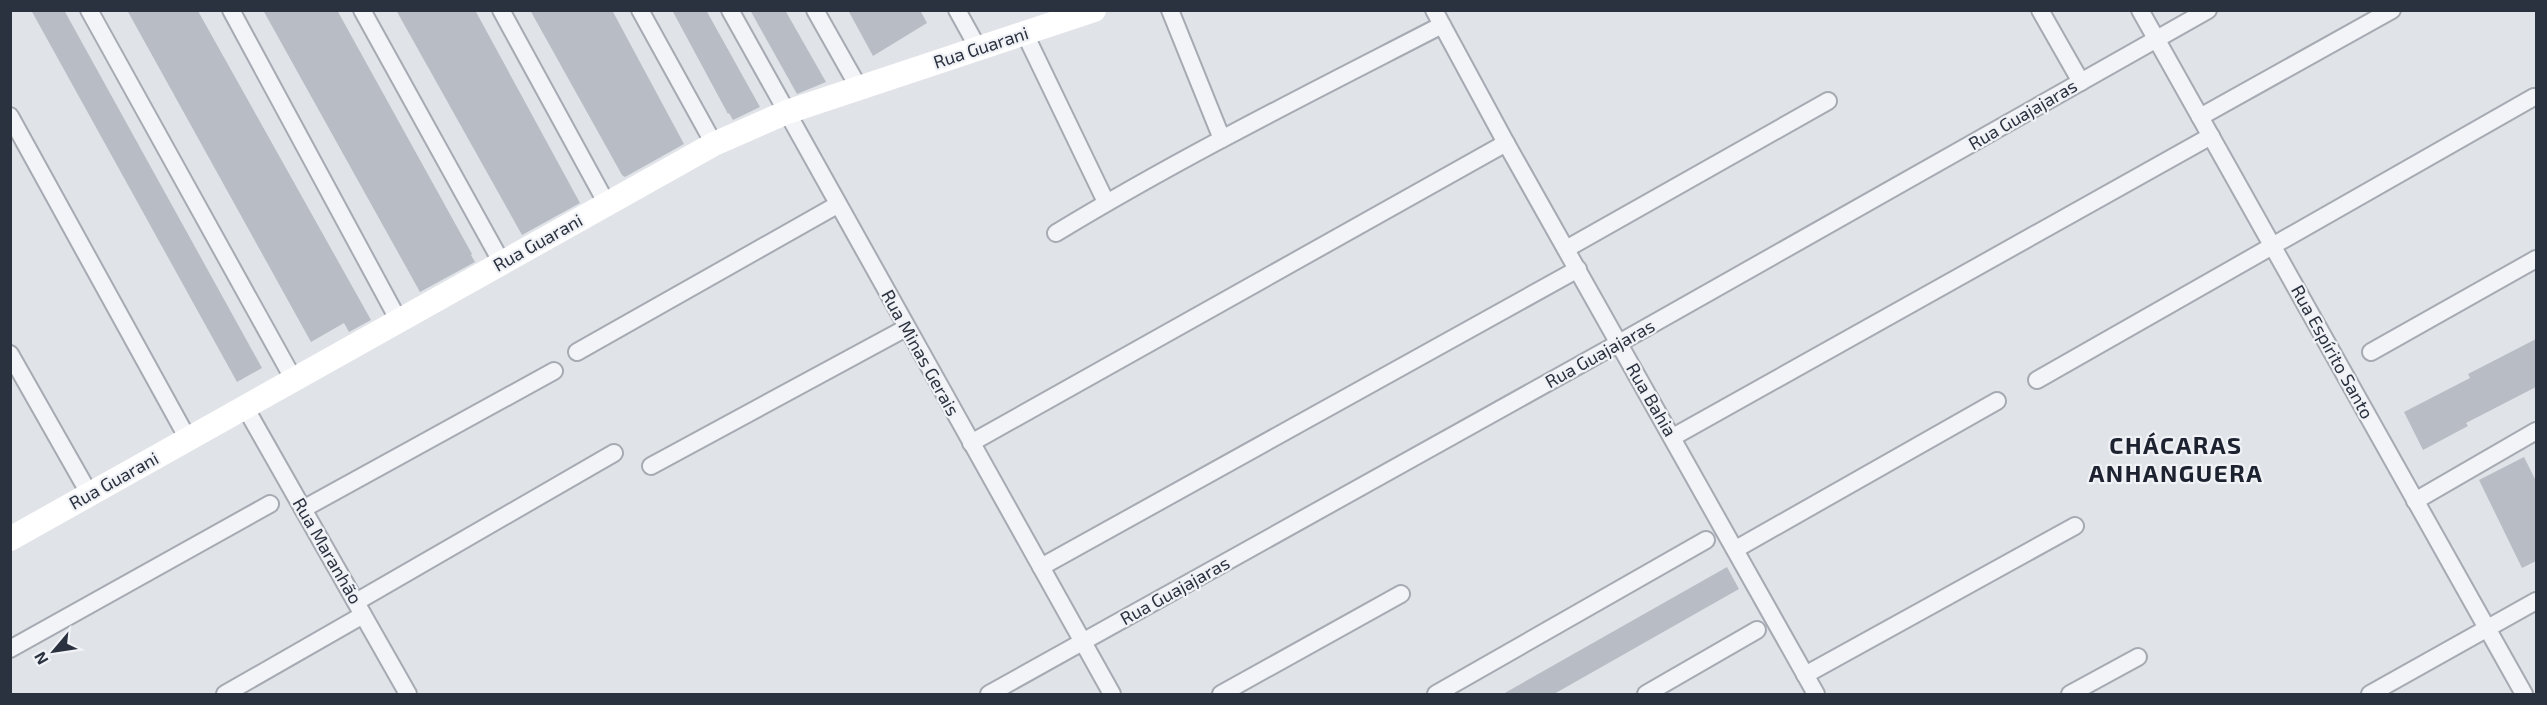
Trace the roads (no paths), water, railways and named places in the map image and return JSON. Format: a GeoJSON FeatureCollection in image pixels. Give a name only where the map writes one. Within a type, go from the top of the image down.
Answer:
{"type":"FeatureCollection","features":[{"type":"Feature","properties":{"kind":"street"},"geometry":{"type":"LineString","coordinates":[[89,10],[294,380]]}},
{"type":"Feature","properties":{"kind":"street"},"geometry":{"type":"LineString","coordinates":[[231,10],[399,321]]}},
{"type":"Feature","properties":{"kind":"street"},"geometry":{"type":"LineString","coordinates":[[362,10],[502,263]]}},
{"type":"Feature","properties":{"kind":"street"},"geometry":{"type":"LineString","coordinates":[[501,10],[607,204]]}},
{"type":"Feature","properties":{"kind":"street"},"geometry":{"type":"LineString","coordinates":[[640,10],[714,144]]}},
{"type":"Feature","properties":{"kind":"street","name":"Rua Minas Gerais"},"geometry":{"type":"LineString","coordinates":[[730,10],[1112,694]]}},
{"type":"Feature","properties":{"kind":"street"},"geometry":{"type":"LineString","coordinates":[[815,10],[859,88]]}},
{"type":"Feature","properties":{"kind":"street"},"geometry":{"type":"LineString","coordinates":[[957,10],[978,48]]}},
{"type":"Feature","properties":{"kind":"street"},"geometry":{"type":"LineString","coordinates":[[1170,10],[1222,139]]}},
{"type":"Feature","properties":{"kind":"street"},"geometry":{"type":"LineString","coordinates":[[2040,10],[2080,82]]}},
{"type":"Feature","properties":{"kind":"street","name":"Rua Espírito Santo"},"geometry":{"type":"LineString","coordinates":[[2140,10],[2524,694]]}},
{"type":"Feature","properties":{"kind":"street","name":"Rua Guajajaras"},"geometry":{"type":"LineString","coordinates":[[989,694],[1619,343],[2208,10]]}},
{"type":"Feature","properties":{"kind":"street"},"geometry":{"type":"LineString","coordinates":[[2200,117],[2392,10]]}},
{"type":"Feature","properties":{"kind":"street","name":"Rua Guarani"},"geometry":{"type":"LineString","coordinates":[[10,539],[714,144],[787,112],[1094,11]]}},
{"type":"Feature","properties":{"kind":"street"},"geometry":{"type":"LineString","coordinates":[[1056,232],[1438,18]]}},
{"type":"Feature","properties":{"kind":"street","name":"Rua Bahia"},"geometry":{"type":"LineString","coordinates":[[1438,18],[1816,694]]}},
{"type":"Feature","properties":{"kind":"street"},"geometry":{"type":"LineString","coordinates":[[1025,34],[1106,202]]}},
{"type":"Feature","properties":{"kind":"street"},"geometry":{"type":"LineString","coordinates":[[2037,380],[2534,97]]}},
{"type":"Feature","properties":{"kind":"street"},"geometry":{"type":"LineString","coordinates":[[1566,249],[1828,101]]}},
{"type":"Feature","properties":{"kind":"street"},"geometry":{"type":"LineString","coordinates":[[10,116],[188,440]]}},
{"type":"Feature","properties":{"kind":"street"},"geometry":{"type":"LineString","coordinates":[[1673,437],[2211,136]]}},
{"type":"Feature","properties":{"kind":"street"},"geometry":{"type":"LineString","coordinates":[[971,443],[1506,143]]}},
{"type":"Feature","properties":{"kind":"street"},"geometry":{"type":"LineString","coordinates":[[577,352],[837,205]]}},
{"type":"Feature","properties":{"kind":"street"},"geometry":{"type":"LineString","coordinates":[[2371,352],[2536,259]]}},
{"type":"Feature","properties":{"kind":"street"},"geometry":{"type":"LineString","coordinates":[[1041,567],[1578,269]]}},
{"type":"Feature","properties":{"kind":"street"},"geometry":{"type":"LineString","coordinates":[[651,466],[906,328]]}},
{"type":"Feature","properties":{"kind":"street"},"geometry":{"type":"LineString","coordinates":[[10,354],[90,495]]}},
{"type":"Feature","properties":{"kind":"street"},"geometry":{"type":"LineString","coordinates":[[303,509],[554,371]]}},
{"type":"Feature","properties":{"kind":"street"},"geometry":{"type":"LineString","coordinates":[[1736,549],[1752,542],[1997,401]]}},
{"type":"Feature","properties":{"kind":"street","name":"Rua Maranhão"},"geometry":{"type":"LineString","coordinates":[[245,407],[408,694]]}},
{"type":"Feature","properties":{"kind":"street"},"geometry":{"type":"LineString","coordinates":[[2415,501],[2536,431]]}},
{"type":"Feature","properties":{"kind":"street"},"geometry":{"type":"LineString","coordinates":[[225,694],[614,453]]}},
{"type":"Feature","properties":{"kind":"street"},"geometry":{"type":"LineString","coordinates":[[10,649],[270,504]]}},
{"type":"Feature","properties":{"kind":"street"},"geometry":{"type":"LineString","coordinates":[[1805,675],[2075,526]]}},
{"type":"Feature","properties":{"kind":"street"},"geometry":{"type":"LineString","coordinates":[[1436,694],[1706,540]]}},
{"type":"Feature","properties":{"kind":"street"},"geometry":{"type":"LineString","coordinates":[[1221,694],[1401,594]]}},
{"type":"Feature","properties":{"kind":"street"},"geometry":{"type":"LineString","coordinates":[[2370,694],[2488,630],[2536,601]]}},
{"type":"Feature","properties":{"kind":"street"},"geometry":{"type":"LineString","coordinates":[[1646,694],[1757,630]]}},
{"type":"Feature","properties":{"kind":"street"},"geometry":{"type":"LineString","coordinates":[[2070,694],[2138,657]]}},
{"type":"Feature","properties":{"kind":"district","name":"CHÁCARAS ANHANGUERA"},"geometry":{"type":"Point","coordinates":[2176,460]}}]}
